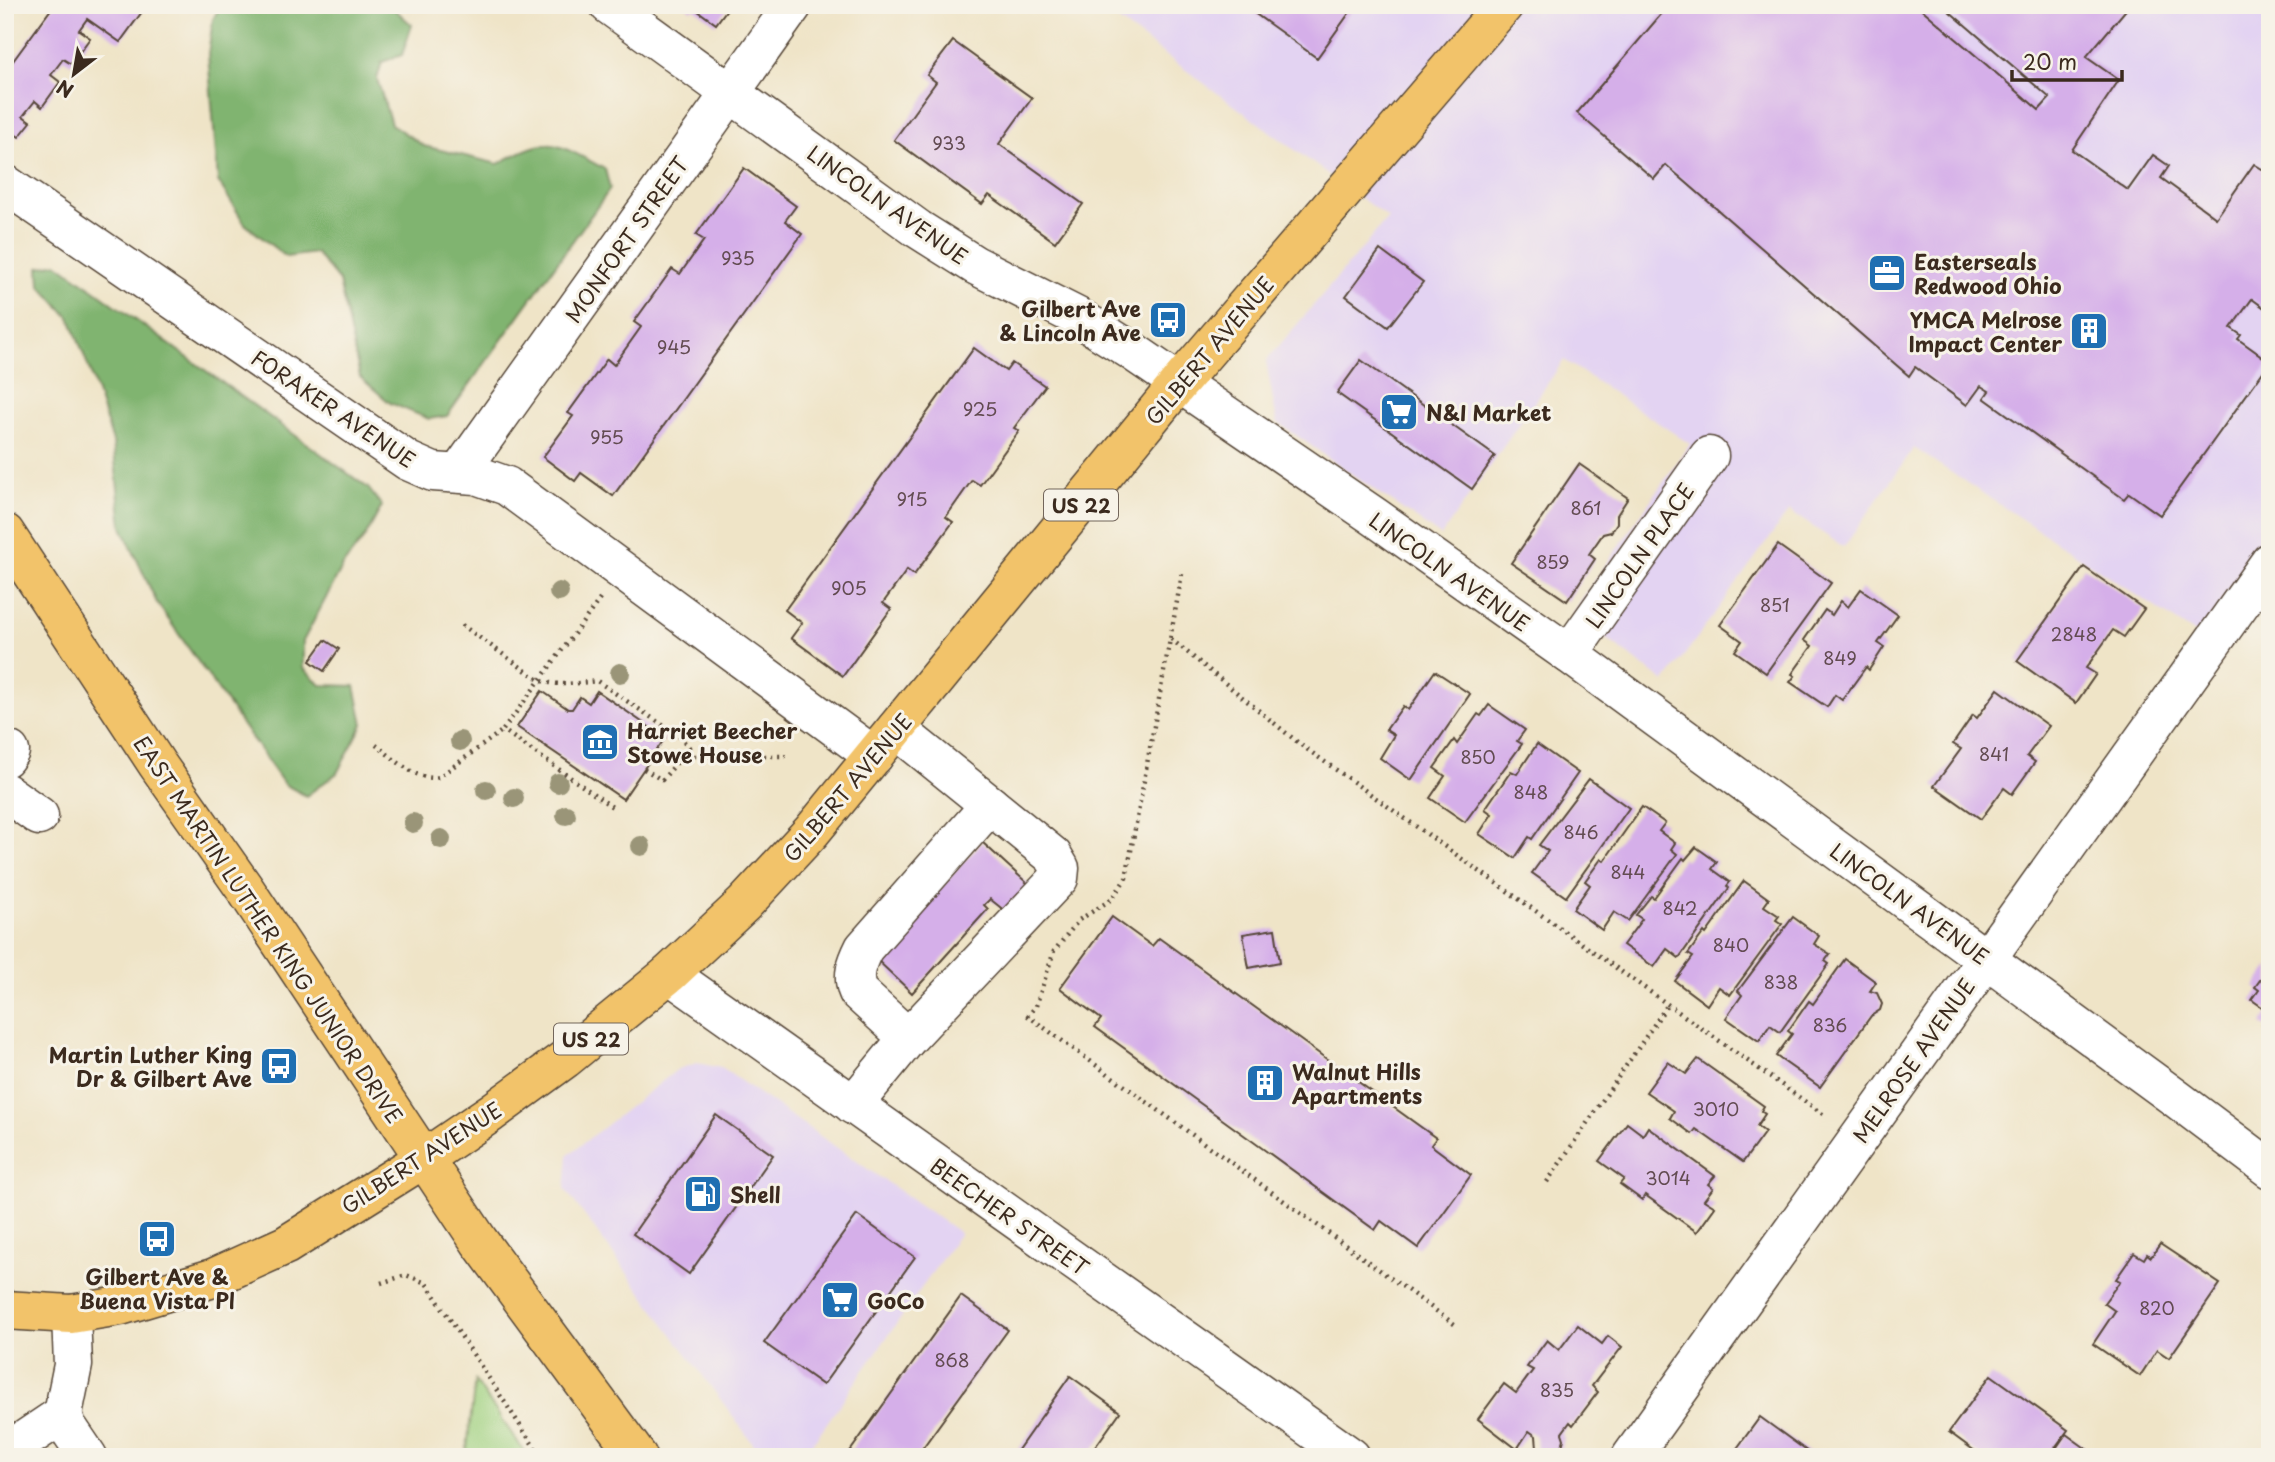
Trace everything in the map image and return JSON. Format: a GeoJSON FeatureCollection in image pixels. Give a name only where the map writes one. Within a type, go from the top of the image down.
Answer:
{"type":"FeatureCollection","features":[{"type":"Feature","properties":{"kind":"main road","name":"GILBERT AVENUE"},"geometry":{"type":"LineString","coordinates":[[5,1310],[71,1314],[120,1306],[213,1278],[286,1245],[425,1158],[565,1059],[669,974],[770,877],[885,742],[1180,382],[1504,5]]}},
{"type":"Feature","properties":{"kind":"main road","name":"EAST MARTIN LUTHER KING JUNIOR DRIVE"},"geometry":{"type":"LineString","coordinates":[[5,533],[156,764],[245,889],[479,1241],[638,1457]]}},
{"type":"Feature","properties":{"kind":"street","name":"LINCOLN AVENUE"},"geometry":{"type":"LineString","coordinates":[[609,5],[918,229],[975,265],[1078,317],[1180,382],[1569,654],[2270,1169]]}},
{"type":"Feature","properties":{"kind":"street","name":"MONFORT STREET"},"geometry":{"type":"LineString","coordinates":[[460,473],[793,5]]}},
{"type":"Feature","properties":{"kind":"street","name":"FORAKER AVENUE"},"geometry":{"type":"LineString","coordinates":[[5,184],[408,461],[433,471],[476,475],[507,486],[885,742],[990,805],[1053,856],[1060,868],[1059,878],[908,1038]]}},
{"type":"Feature","properties":{"kind":"street","name":"LINCOLN PLACE"},"geometry":{"type":"LineString","coordinates":[[1569,654],[1709,456]]}},
{"type":"Feature","properties":{"kind":"street","name":"MELROSE AVENUE"},"geometry":{"type":"LineString","coordinates":[[1631,1457],[2270,562]]}},
{"type":"Feature","properties":{"kind":"street"},"geometry":{"type":"LineString","coordinates":[[5,792],[39,816]]}},
{"type":"Feature","properties":{"kind":"street"},"geometry":{"type":"LineString","coordinates":[[853,1105],[908,1038],[858,992],[854,983],[864,948],[990,805]]}},
{"type":"Feature","properties":{"kind":"street","name":"BEECHER STREET"},"geometry":{"type":"LineString","coordinates":[[669,974],[1351,1457]]}},
{"type":"Feature","properties":{"kind":"street"},"geometry":{"type":"LineString","coordinates":[[71,1314],[73,1365],[64,1414],[67,1426],[88,1457]]}},
{"type":"Feature","properties":{"kind":"street"},"geometry":{"type":"LineString","coordinates":[[5,1453],[64,1414]]}},
{"type":"Feature","properties":{"kind":"path"},"geometry":{"type":"LineString","coordinates":[[1182,574],[1126,878],[1112,899],[1079,920],[1054,951],[1036,1006],[1028,1016],[1458,1326]]}},
{"type":"Feature","properties":{"kind":"path"},"geometry":{"type":"LineString","coordinates":[[376,745],[420,777],[439,777],[503,730],[603,595]]}},
{"type":"Feature","properties":{"kind":"path"},"geometry":{"type":"LineString","coordinates":[[461,625],[539,680],[552,685],[597,681],[679,736],[689,747],[690,756]]}},
{"type":"Feature","properties":{"kind":"path"},"geometry":{"type":"LineString","coordinates":[[1171,639],[1301,745],[1858,1138]]}},
{"type":"Feature","properties":{"kind":"path"},"geometry":{"type":"LineString","coordinates":[[503,730],[615,809]]}},
{"type":"Feature","properties":{"kind":"path"},"geometry":{"type":"LineString","coordinates":[[644,769],[662,780],[680,759],[690,756],[786,756]]}},
{"type":"Feature","properties":{"kind":"path"},"geometry":{"type":"LineString","coordinates":[[1546,1182],[1668,1004]]}},
{"type":"Feature","properties":{"kind":"path"},"geometry":{"type":"LineString","coordinates":[[381,1283],[406,1275],[426,1283],[541,1457]]}},
{"type":"Feature","properties":{"kind":"shaded area"},"geometry":{"type":"Polygon","coordinates":[[[1097,5],[2270,5],[2270,562],[2211,644],[1914,448],[1844,547],[1789,511],[1665,682],[1572,613],[1690,444],[1564,360],[1441,536],[1277,422],[1266,361],[1388,218],[1097,5]]]}},
{"type":"Feature","properties":{"kind":"shaded area"},"geometry":{"type":"Polygon","coordinates":[[[697,1063],[722,1068],[960,1233],[803,1457],[763,1457],[565,1189],[568,1155],[678,1069],[697,1063]]]}},
{"type":"Feature","properties":{"kind":"green space"},"geometry":{"type":"Polygon","coordinates":[[[221,5],[391,6],[412,25],[402,55],[382,62],[377,79],[391,124],[424,146],[498,164],[529,148],[552,145],[605,169],[610,189],[447,416],[429,419],[390,403],[360,377],[339,281],[316,253],[286,257],[245,224],[218,181],[208,54],[213,19],[221,5]]]}},
{"type":"Feature","properties":{"kind":"green space"},"geometry":{"type":"Polygon","coordinates":[[[57,263],[368,488],[382,506],[365,537],[344,564],[303,641],[303,668],[321,685],[355,686],[363,724],[337,773],[306,796],[284,784],[157,603],[122,527],[113,442],[90,371],[70,318],[40,285],[39,267],[57,263]]]}},
{"type":"Feature","properties":{"kind":"green space"},"geometry":{"type":"Polygon","coordinates":[[[475,1381],[528,1457],[466,1457],[475,1381]]]}},
{"type":"Feature","properties":{"kind":"building"},"geometry":{"type":"Polygon","coordinates":[[[54,5],[147,5],[120,42],[87,19],[79,30],[90,38],[71,64],[63,59],[51,75],[60,82],[42,107],[35,101],[23,116],[31,122],[19,137],[5,127],[5,72],[54,5]]]}},
{"type":"Feature","properties":{"kind":"building"},"geometry":{"type":"Polygon","coordinates":[[[684,5],[730,5],[716,24],[694,8],[691,10],[684,5]]]}},
{"type":"Feature","properties":{"kind":"building"},"geometry":{"type":"Polygon","coordinates":[[[1243,5],[1355,5],[1317,58],[1243,5]]]}},
{"type":"Feature","properties":{"kind":"building"},"geometry":{"type":"Polygon","coordinates":[[[1669,5],[1917,5],[2039,110],[2050,98],[1942,5],[2130,5],[2086,57],[2119,80],[2072,150],[2128,190],[2153,155],[2169,166],[2161,178],[2216,218],[2254,164],[2270,174],[2270,312],[2252,299],[2231,328],[2241,335],[2238,339],[2270,362],[2160,515],[2129,493],[2124,499],[1984,398],[1989,391],[1981,386],[1967,405],[1915,367],[1909,376],[1666,165],[1654,179],[1577,113],[1669,5]]]}},
{"type":"Feature","properties":{"kind":"building"},"geometry":{"type":"Polygon","coordinates":[[[953,41],[1032,98],[999,144],[1083,204],[1055,242],[989,195],[982,204],[894,140],[936,82],[927,75],[953,41]]]}},
{"type":"Feature","properties":{"kind":"building"},"geometry":{"type":"Polygon","coordinates":[[[744,168],[796,206],[785,221],[802,234],[613,496],[581,473],[575,481],[543,457],[573,416],[568,413],[607,359],[614,365],[641,327],[634,322],[672,269],[680,274],[704,240],[696,235],[744,168]]]}},
{"type":"Feature","properties":{"kind":"building"},"geometry":{"type":"Polygon","coordinates":[[[1380,250],[1423,282],[1388,327],[1346,296],[1380,250]]]}},
{"type":"Feature","properties":{"kind":"building"},"geometry":{"type":"Polygon","coordinates":[[[974,348],[1006,371],[1012,363],[1045,386],[1014,428],[1019,431],[980,485],[972,480],[946,517],[953,522],[914,575],[907,570],[883,603],[891,609],[843,676],[791,638],[802,623],[785,610],[974,348]]]}},
{"type":"Feature","properties":{"kind":"building","name":"N&I Market"},"geometry":{"type":"Polygon","coordinates":[[[1361,360],[1495,456],[1472,489],[1337,393],[1361,360]]]}},
{"type":"Feature","properties":{"kind":"building"},"geometry":{"type":"Polygon","coordinates":[[[1579,464],[1628,498],[1617,515],[1617,523],[1611,532],[1603,534],[1589,554],[1595,559],[1567,601],[1511,563],[1579,464]]]}},
{"type":"Feature","properties":{"kind":"building"},"geometry":{"type":"Polygon","coordinates":[[[1778,545],[1831,583],[1766,673],[1735,651],[1742,641],[1720,625],[1778,545]]]}},
{"type":"Feature","properties":{"kind":"building"},"geometry":{"type":"Polygon","coordinates":[[[2084,567],[2144,609],[2124,637],[2113,630],[2086,668],[2096,674],[2076,703],[2017,661],[2084,567]]]}},
{"type":"Feature","properties":{"kind":"building"},"geometry":{"type":"Polygon","coordinates":[[[1861,589],[1898,615],[1878,643],[1884,647],[1869,670],[1866,667],[1842,700],[1835,695],[1827,707],[1790,682],[1795,676],[1792,674],[1812,646],[1804,640],[1825,610],[1832,615],[1841,601],[1848,607],[1861,589]]]}},
{"type":"Feature","properties":{"kind":"building"},"geometry":{"type":"Polygon","coordinates":[[[325,640],[339,649],[324,671],[310,661],[325,640]]]}},
{"type":"Feature","properties":{"kind":"building"},"geometry":{"type":"Polygon","coordinates":[[[1435,671],[1470,694],[1411,780],[1380,758],[1394,735],[1386,730],[1403,706],[1408,710],[1435,671]]]}},
{"type":"Feature","properties":{"kind":"building"},"geometry":{"type":"Polygon","coordinates":[[[1998,689],[2049,726],[2027,756],[2035,762],[2012,794],[2004,788],[1981,819],[1934,786],[1961,749],[1953,744],[1973,715],[1977,718],[1998,689]]]}},
{"type":"Feature","properties":{"kind":"building","name":"Harriet Beecher Stowe House"},"geometry":{"type":"Polygon","coordinates":[[[542,691],[572,709],[580,697],[589,703],[597,691],[665,738],[623,799],[517,727],[542,691]]]}},
{"type":"Feature","properties":{"kind":"building"},"geometry":{"type":"Polygon","coordinates":[[[1489,705],[1525,730],[1517,741],[1522,744],[1465,822],[1430,798],[1445,776],[1434,768],[1454,740],[1457,744],[1478,714],[1481,716],[1489,705]]]}},
{"type":"Feature","properties":{"kind":"building"},"geometry":{"type":"Polygon","coordinates":[[[1537,744],[1578,773],[1532,839],[1529,837],[1515,858],[1479,834],[1492,814],[1485,809],[1511,771],[1517,774],[1537,744]]]}},
{"type":"Feature","properties":{"kind":"building"},"geometry":{"type":"Polygon","coordinates":[[[1589,779],[1629,808],[1566,897],[1532,873],[1548,851],[1539,845],[1589,779]]]}},
{"type":"Feature","properties":{"kind":"building"},"geometry":{"type":"Polygon","coordinates":[[[1642,807],[1665,823],[1659,831],[1675,843],[1671,849],[1677,854],[1628,921],[1614,912],[1602,930],[1573,909],[1590,885],[1585,881],[1601,859],[1604,861],[1642,807]]]}},
{"type":"Feature","properties":{"kind":"building"},"geometry":{"type":"Polygon","coordinates":[[[982,842],[1038,893],[1015,919],[990,899],[984,905],[988,909],[912,993],[876,959],[982,842]]]}},
{"type":"Feature","properties":{"kind":"building"},"geometry":{"type":"Polygon","coordinates":[[[1696,847],[1717,862],[1712,869],[1730,882],[1727,886],[1729,888],[1679,958],[1667,949],[1654,967],[1623,945],[1642,919],[1636,915],[1651,896],[1654,898],[1683,858],[1685,860],[1696,847]]]}},
{"type":"Feature","properties":{"kind":"building"},"geometry":{"type":"Polygon","coordinates":[[[1744,881],[1769,899],[1764,906],[1779,916],[1776,920],[1782,924],[1730,995],[1719,987],[1707,1005],[1675,981],[1693,957],[1688,954],[1704,932],[1706,934],[1744,881]]]}},
{"type":"Feature","properties":{"kind":"building","name":"Walnut Hills Apartments"},"geometry":{"type":"Polygon","coordinates":[[[1112,917],[1152,946],[1159,938],[1436,1138],[1431,1145],[1471,1175],[1418,1248],[1381,1221],[1375,1230],[1095,1027],[1101,1019],[1060,988],[1112,917]]]}},
{"type":"Feature","properties":{"kind":"building"},"geometry":{"type":"Polygon","coordinates":[[[1793,917],[1819,936],[1814,944],[1830,954],[1825,961],[1829,964],[1780,1032],[1770,1025],[1759,1041],[1726,1018],[1742,995],[1738,991],[1793,917]]]}},
{"type":"Feature","properties":{"kind":"building"},"geometry":{"type":"Polygon","coordinates":[[[1275,929],[1280,962],[1249,968],[1243,934],[1275,929]]]}},
{"type":"Feature","properties":{"kind":"building"},"geometry":{"type":"Polygon","coordinates":[[[1845,959],[1876,982],[1870,991],[1877,993],[1882,1004],[1820,1087],[1776,1056],[1792,1034],[1788,1031],[1809,1001],[1813,1004],[1845,959]]]}},
{"type":"Feature","properties":{"kind":"building"},"geometry":{"type":"Polygon","coordinates":[[[2270,966],[2270,1029],[2262,1024],[2269,1012],[2252,1000],[2259,990],[2255,987],[2270,966]]]}},
{"type":"Feature","properties":{"kind":"building"},"geometry":{"type":"Polygon","coordinates":[[[1698,1059],[1764,1106],[1761,1111],[1765,1114],[1757,1126],[1765,1132],[1743,1162],[1696,1129],[1692,1134],[1670,1118],[1674,1111],[1646,1092],[1668,1062],[1686,1074],[1698,1059]]]}},
{"type":"Feature","properties":{"kind":"building","name":"Shell"},"geometry":{"type":"Polygon","coordinates":[[[716,1115],[773,1155],[689,1274],[633,1234],[716,1115]]]}},
{"type":"Feature","properties":{"kind":"building"},"geometry":{"type":"Polygon","coordinates":[[[1627,1123],[1643,1135],[1648,1127],[1715,1176],[1708,1184],[1713,1188],[1704,1200],[1715,1207],[1697,1232],[1645,1195],[1642,1200],[1620,1184],[1624,1179],[1599,1161],[1627,1123]]]}},
{"type":"Feature","properties":{"kind":"building","name":"GoCo"},"geometry":{"type":"Polygon","coordinates":[[[857,1215],[915,1257],[823,1385],[764,1343],[857,1215]]]}},
{"type":"Feature","properties":{"kind":"building"},"geometry":{"type":"Polygon","coordinates":[[[2160,1244],[2220,1284],[2169,1358],[2157,1350],[2140,1376],[2093,1344],[2115,1311],[2104,1303],[2120,1281],[2116,1279],[2134,1253],[2144,1259],[2147,1254],[2151,1257],[2160,1244]]]}},
{"type":"Feature","properties":{"kind":"building"},"geometry":{"type":"Polygon","coordinates":[[[961,1296],[1008,1330],[916,1457],[846,1457],[961,1296]]]}},
{"type":"Feature","properties":{"kind":"building"},"geometry":{"type":"Polygon","coordinates":[[[1578,1325],[1602,1344],[1608,1336],[1622,1347],[1592,1386],[1598,1392],[1573,1425],[1570,1422],[1562,1433],[1564,1439],[1561,1450],[1552,1456],[1546,1455],[1537,1448],[1536,1436],[1529,1431],[1517,1449],[1478,1419],[1504,1384],[1516,1393],[1533,1370],[1527,1367],[1547,1340],[1559,1350],[1578,1325]]]}},
{"type":"Feature","properties":{"kind":"building"},"geometry":{"type":"Polygon","coordinates":[[[1991,1375],[2068,1430],[2048,1457],[1983,1457],[1949,1432],[1991,1375]]]}},
{"type":"Feature","properties":{"kind":"building"},"geometry":{"type":"Polygon","coordinates":[[[1070,1376],[1120,1412],[1088,1457],[1013,1457],[1070,1376]]]}},
{"type":"Feature","properties":{"kind":"building"},"geometry":{"type":"Polygon","coordinates":[[[1760,1417],[1815,1457],[1742,1457],[1735,1451],[1760,1417]]]}},
{"type":"Feature","properties":{"kind":"building"},"geometry":{"type":"Polygon","coordinates":[[[2066,1434],[2095,1455],[2094,1457],[2050,1457],[2066,1434]]]}},
{"type":"Feature","properties":{"kind":"place","name":"Easterseals Redwood Ohio"},"geometry":{"type":"Point","coordinates":[1887,273]}},
{"type":"Feature","properties":{"kind":"place","name":"Gilbert Ave & Lincoln Ave"},"geometry":{"type":"Point","coordinates":[1168,320]}},
{"type":"Feature","properties":{"kind":"place","name":"YMCA Melrose Impact Center"},"geometry":{"type":"Point","coordinates":[2089,331]}},
{"type":"Feature","properties":{"kind":"place","name":"N&I Market"},"geometry":{"type":"Point","coordinates":[1399,412]}},
{"type":"Feature","properties":{"kind":"place","name":"Harriet Beecher Stowe House"},"geometry":{"type":"Point","coordinates":[600,742]}},
{"type":"Feature","properties":{"kind":"place","name":"Martin Luther King Dr & Gilbert Ave"},"geometry":{"type":"Point","coordinates":[279,1066]}},
{"type":"Feature","properties":{"kind":"place","name":"Walnut Hills Apartments"},"geometry":{"type":"Point","coordinates":[1265,1083]}},
{"type":"Feature","properties":{"kind":"place","name":"Shell"},"geometry":{"type":"Point","coordinates":[703,1194]}},
{"type":"Feature","properties":{"kind":"place","name":"Gilbert Ave & Buena Vista Pl"},"geometry":{"type":"Point","coordinates":[157,1239]}},
{"type":"Feature","properties":{"kind":"place","name":"GoCo"},"geometry":{"type":"Point","coordinates":[840,1300]}}]}
